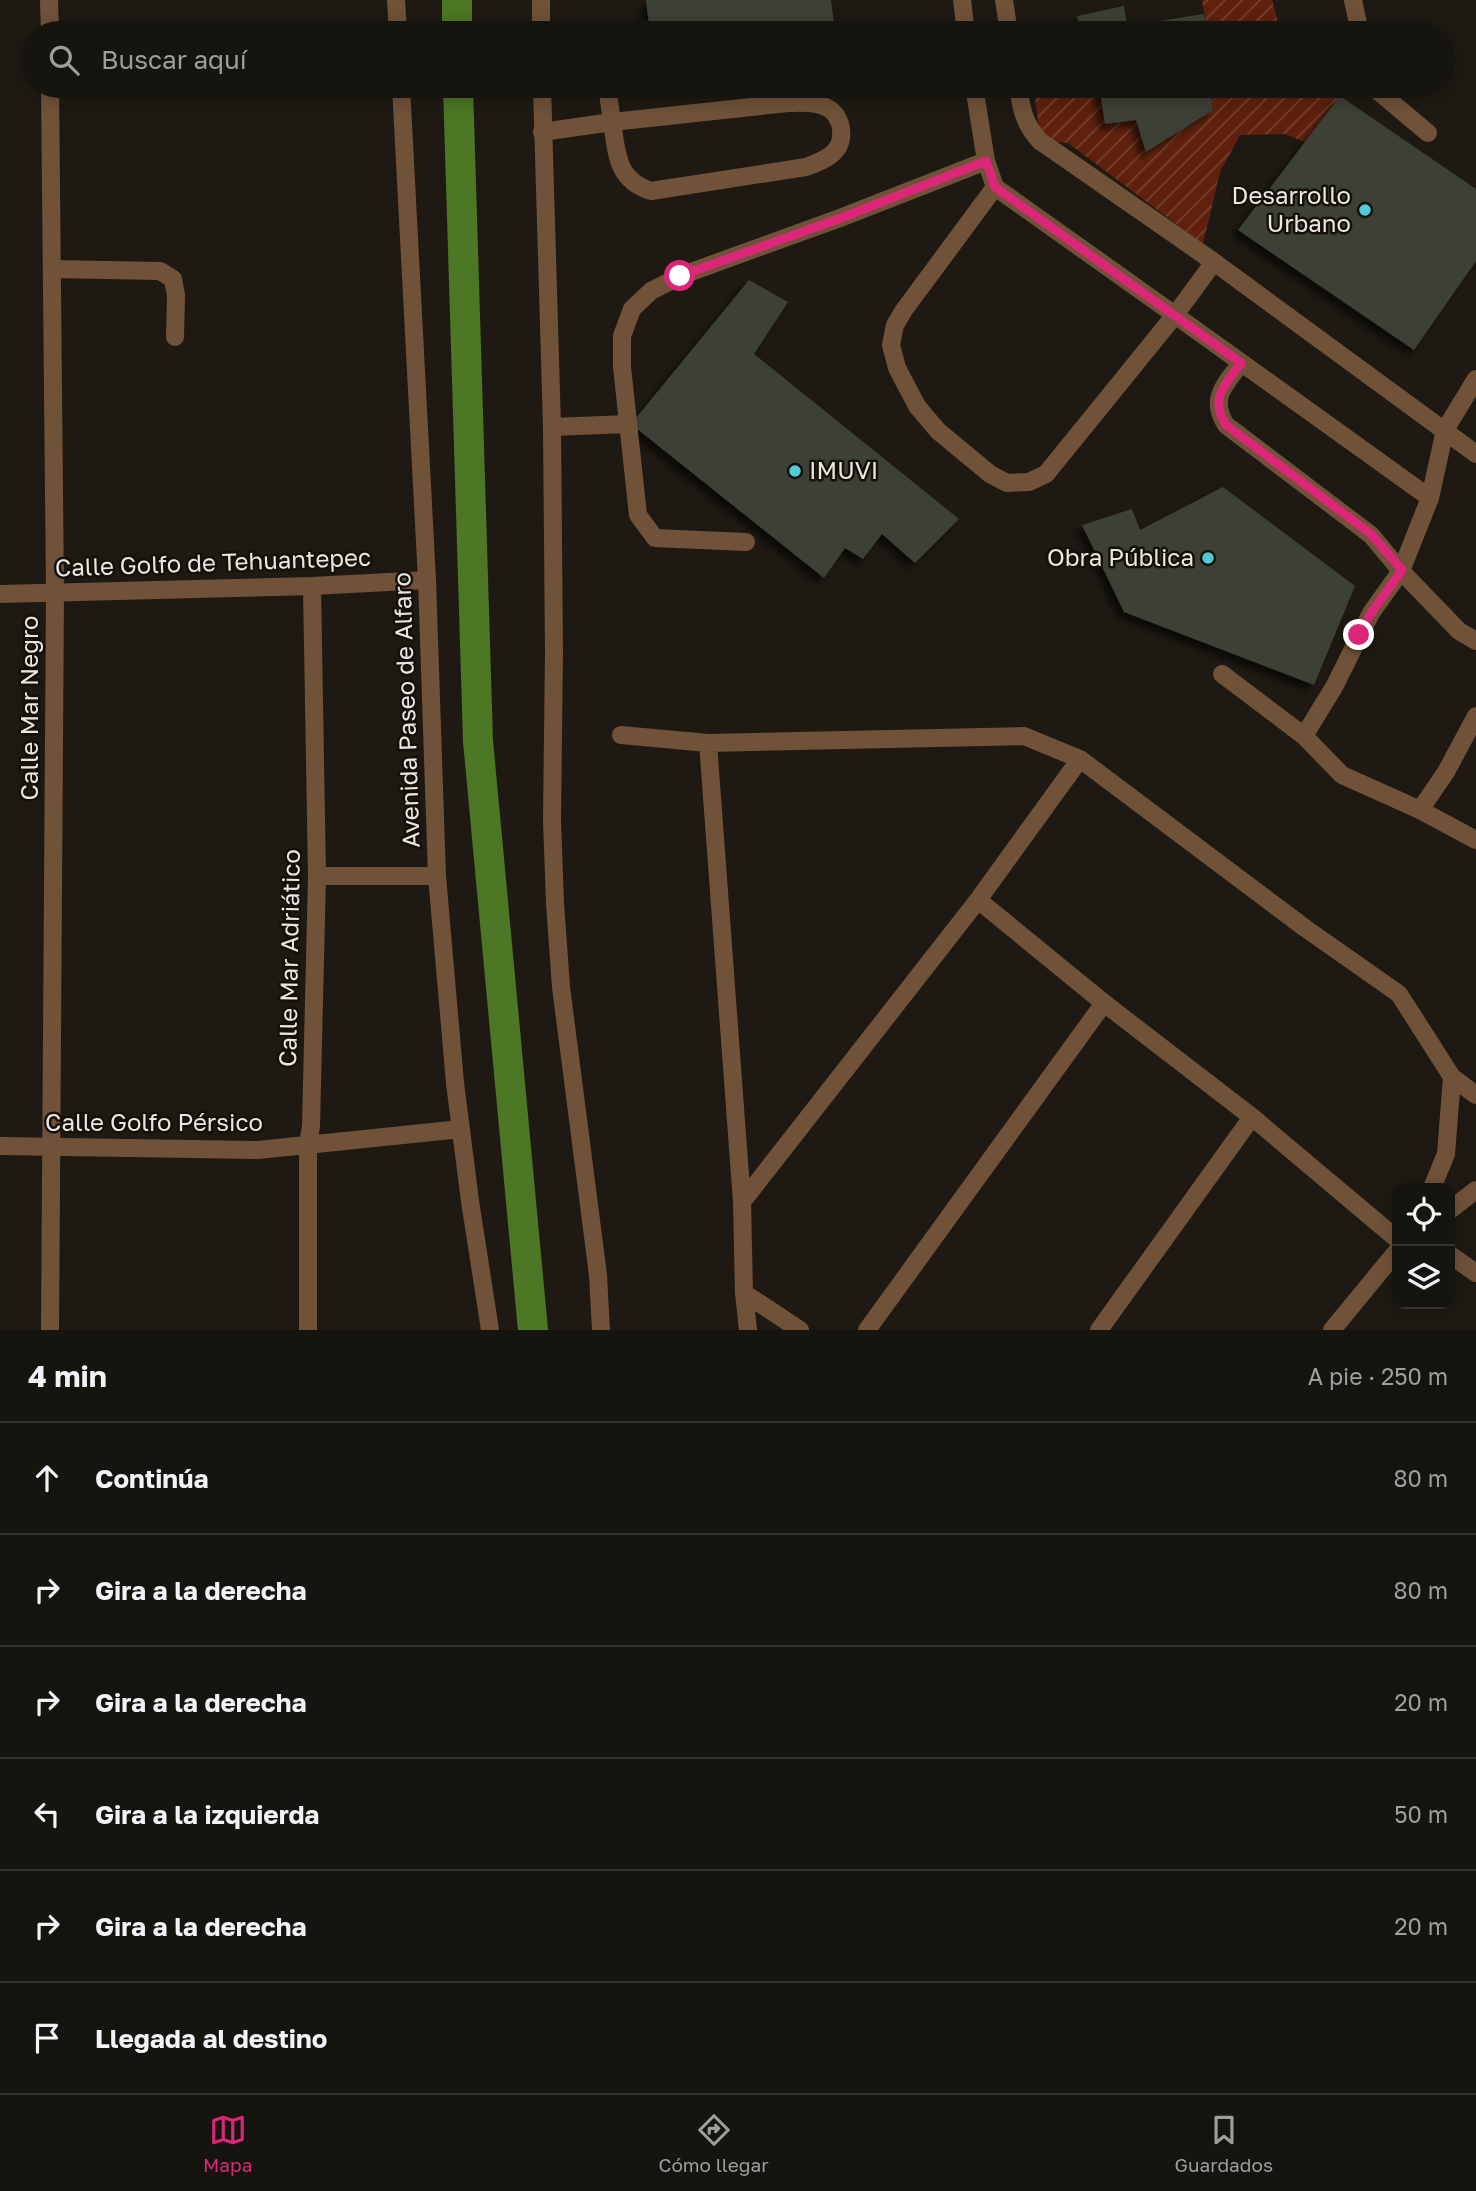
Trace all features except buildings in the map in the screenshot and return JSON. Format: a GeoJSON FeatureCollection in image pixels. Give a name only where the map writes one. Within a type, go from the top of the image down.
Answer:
{"type":"FeatureCollection","features":[{"type":"Feature","properties":{"kind":"street"},"geometry":{"type":"LineString","coordinates":[[50,0],[50,21]]}},
{"type":"Feature","properties":{"kind":"street"},"geometry":{"type":"LineString","coordinates":[[396,0],[397,21]]}},
{"type":"Feature","properties":{"kind":"street"},"geometry":{"type":"LineString","coordinates":[[541,0],[541,21]]}},
{"type":"Feature","properties":{"kind":"street"},"geometry":{"type":"LineString","coordinates":[[962,0],[965,21]]}},
{"type":"Feature","properties":{"kind":"street"},"geometry":{"type":"LineString","coordinates":[[1004,0],[1007,21]]}},
{"type":"Feature","properties":{"kind":"street"},"geometry":{"type":"LineString","coordinates":[[1353,0],[1357,21]]}},
{"type":"Feature","properties":{"kind":"street","name":"Calle Mar Negro"},"geometry":{"type":"LineString","coordinates":[[50,98],[55,594],[50,1330]]}},
{"type":"Feature","properties":{"kind":"street","name":"Avenida Paseo de Alfaro"},"geometry":{"type":"LineString","coordinates":[[402,98],[427,580],[438,876],[461,1129],[489,1330]]}},
{"type":"Feature","properties":{"kind":"street"},"geometry":{"type":"LineString","coordinates":[[541,98],[552,427],[552,820],[555,903],[561,987],[598,1275],[601,1330]]}},
{"type":"Feature","properties":{"kind":"street"},"geometry":{"type":"LineString","coordinates":[[542,132],[612,122],[788,103],[813,103],[831,111],[841,123],[842,136],[836,151],[825,160],[806,167],[651,191],[635,186],[624,174],[617,155],[612,122],[609,98]]}},
{"type":"Feature","properties":{"kind":"street"},"geometry":{"type":"LineString","coordinates":[[976,98],[986,161],[995,187],[1430,498]]}},
{"type":"Feature","properties":{"kind":"street"},"geometry":{"type":"LineString","coordinates":[[1020,98],[1022,114],[1029,130],[1040,141],[1214,262],[1445,430],[1471,453],[1476,454]]}},
{"type":"Feature","properties":{"kind":"street"},"geometry":{"type":"LineString","coordinates":[[1386,98],[1428,133]]}},
{"type":"Feature","properties":{"kind":"street"},"geometry":{"type":"LineString","coordinates":[[746,542],[655,538],[638,515],[622,367],[622,337],[632,309],[651,291],[680,276],[841,218],[986,161]]}},
{"type":"Feature","properties":{"kind":"street"},"geometry":{"type":"LineString","coordinates":[[995,187],[904,310],[895,326],[891,345],[897,368],[917,406],[938,431],[990,474],[1007,483],[1029,482],[1046,474],[1175,315],[1214,262]]}},
{"type":"Feature","properties":{"kind":"street"},"geometry":{"type":"LineString","coordinates":[[52,269],[160,271],[173,279],[176,295],[174,338]]}},
{"type":"Feature","properties":{"kind":"street"},"geometry":{"type":"LineString","coordinates":[[1241,363],[1218,400],[1218,413],[1226,425],[1371,534],[1459,631],[1476,641]]}},
{"type":"Feature","properties":{"kind":"street"},"geometry":{"type":"LineString","coordinates":[[1304,736],[1334,687],[1371,613],[1402,570],[1430,498],[1445,430],[1476,379]]}},
{"type":"Feature","properties":{"kind":"street"},"geometry":{"type":"LineString","coordinates":[[552,427],[628,424]]}},
{"type":"Feature","properties":{"kind":"street","name":"Calle Golfo de Tehuantepec"},"geometry":{"type":"LineString","coordinates":[[0,594],[312,586],[427,580]]}},
{"type":"Feature","properties":{"kind":"street","name":"Calle Mar Adriático"},"geometry":{"type":"LineString","coordinates":[[308,1330],[308,1144],[311,1126],[317,876],[312,586]]}},
{"type":"Feature","properties":{"kind":"street"},"geometry":{"type":"LineString","coordinates":[[1222,674],[1304,736],[1342,775],[1420,810],[1476,840]]}},
{"type":"Feature","properties":{"kind":"street"},"geometry":{"type":"LineString","coordinates":[[1420,810],[1446,772],[1476,716]]}},
{"type":"Feature","properties":{"kind":"street"},"geometry":{"type":"LineString","coordinates":[[621,735],[708,743],[1024,736],[1080,759],[1305,928],[1399,993],[1452,1077],[1476,1095]]}},
{"type":"Feature","properties":{"kind":"street"},"geometry":{"type":"LineString","coordinates":[[708,743],[742,1202],[744,1293],[748,1330]]}},
{"type":"Feature","properties":{"kind":"street"},"geometry":{"type":"LineString","coordinates":[[742,1202],[978,900],[1080,759]]}},
{"type":"Feature","properties":{"kind":"street"},"geometry":{"type":"LineString","coordinates":[[317,876],[438,876]]}},
{"type":"Feature","properties":{"kind":"street"},"geometry":{"type":"LineString","coordinates":[[978,900],[1104,1003],[1252,1117],[1392,1235]]}},
{"type":"Feature","properties":{"kind":"street"},"geometry":{"type":"LineString","coordinates":[[867,1330],[1104,1003]]}},
{"type":"Feature","properties":{"kind":"street"},"geometry":{"type":"LineString","coordinates":[[1434,1183],[1446,1153],[1452,1077]]}},
{"type":"Feature","properties":{"kind":"street"},"geometry":{"type":"LineString","coordinates":[[1099,1330],[1252,1117]]}},
{"type":"Feature","properties":{"kind":"street","name":"Calle Golfo Pérsico"},"geometry":{"type":"LineString","coordinates":[[0,1146],[258,1150],[461,1129]]}},
{"type":"Feature","properties":{"kind":"street"},"geometry":{"type":"LineString","coordinates":[[1455,1206],[1476,1190]]}},
{"type":"Feature","properties":{"kind":"street"},"geometry":{"type":"LineString","coordinates":[[1332,1330],[1392,1257]]}},
{"type":"Feature","properties":{"kind":"street"},"geometry":{"type":"LineString","coordinates":[[1455,1258],[1476,1273]]}},
{"type":"Feature","properties":{"kind":"street"},"geometry":{"type":"LineString","coordinates":[[744,1293],[800,1330]]}},
{"type":"Feature","properties":{"kind":"shaded area"},"geometry":{"type":"Polygon","coordinates":[[[1202,0],[1272,0],[1278,21],[1206,21],[1202,0]]]}},
{"type":"Feature","properties":{"kind":"shaded area"},"geometry":{"type":"Polygon","coordinates":[[[1035,98],[1101,98],[1105,123],[1136,120],[1146,152],[1196,119],[1213,98],[1338,98],[1305,142],[1285,134],[1240,135],[1220,172],[1203,244],[1068,143],[1041,140],[1035,98]]]}},
{"type":"Feature","properties":{"kind":"waterway"},"geometry":{"type":"LineString","coordinates":[[457,0],[457,21]]}},
{"type":"Feature","properties":{"kind":"waterway"},"geometry":{"type":"LineString","coordinates":[[458,98],[478,741],[533,1330]]}},
{"type":"Feature","properties":{"kind":"place","name":"Desarrollo Urbano"},"geometry":{"type":"Point","coordinates":[1365,210]}},
{"type":"Feature","properties":{"kind":"place","name":"IMUVI"},"geometry":{"type":"Point","coordinates":[795,471]}},
{"type":"Feature","properties":{"kind":"place","name":"Obra Pública"},"geometry":{"type":"Point","coordinates":[1208,558]}},
{"type":"Feature","properties":{"kind":"route"},"geometry":{"type":"LineString","coordinates":[[680,276],[841,218],[986,161],[995,187],[1241,363],[1218,400],[1218,413],[1226,425],[1306,488],[1371,534],[1402,570],[1371,613],[1359,635]]}}]}
